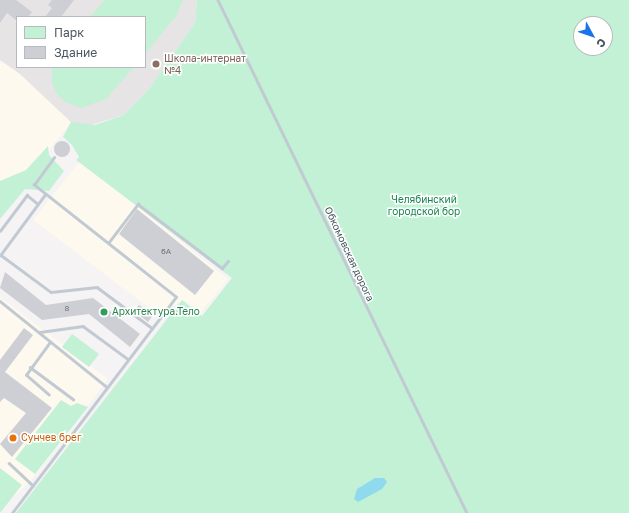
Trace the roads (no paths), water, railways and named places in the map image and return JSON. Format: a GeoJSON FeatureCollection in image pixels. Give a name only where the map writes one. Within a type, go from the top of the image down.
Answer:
{"type":"FeatureCollection","features":[{"type":"Feature","properties":{"kind":"lane","name":"Обкомовская дорога"},"geometry":{"type":"LineString","coordinates":[[218,0],[467,513]]}},
{"type":"Feature","properties":{"kind":"lane"},"geometry":{"type":"LineString","coordinates":[[12,513],[176,297],[109,242],[34,185],[54,157]]}},
{"type":"Feature","properties":{"kind":"lane"},"geometry":{"type":"LineString","coordinates":[[46,194],[0,255],[51,292],[97,286],[152,328]]}},
{"type":"Feature","properties":{"kind":"lane"},"geometry":{"type":"LineString","coordinates":[[0,231],[27,195],[38,204]]}},
{"type":"Feature","properties":{"kind":"lane"},"geometry":{"type":"LineString","coordinates":[[109,242],[138,204],[222,268],[228,261]]}},
{"type":"Feature","properties":{"kind":"lane"},"geometry":{"type":"LineString","coordinates":[[0,301],[108,387]]}},
{"type":"Feature","properties":{"kind":"lane"},"geometry":{"type":"LineString","coordinates":[[40,332],[83,326],[128,359]]}},
{"type":"Feature","properties":{"kind":"lane"},"geometry":{"type":"LineString","coordinates":[[49,395],[28,378],[30,367],[50,342]]}},
{"type":"Feature","properties":{"kind":"lane"},"geometry":{"type":"LineString","coordinates":[[30,367],[72,399]]}},
{"type":"Feature","properties":{"kind":"lane"},"geometry":{"type":"LineString","coordinates":[[9,463],[33,485]]}},
{"type":"Feature","properties":{"kind":"water"},"geometry":{"type":"Polygon","coordinates":[[[375,478],[384,478],[387,482],[382,489],[358,502],[354,499],[357,489],[375,478]]]}},
{"type":"Feature","properties":{"kind":"place","name":"Школа-интернат №4"},"geometry":{"type":"Point","coordinates":[156,64]}},
{"type":"Feature","properties":{"kind":"place","name":"Архитектура.Тело"},"geometry":{"type":"Point","coordinates":[104,312]}},
{"type":"Feature","properties":{"kind":"place","name":"Сунчев брег"},"geometry":{"type":"Point","coordinates":[13,438]}},
{"type":"Feature","properties":{"kind":"park label","name":"Челябинский городской бор"},"geometry":{"type":"Point","coordinates":[424,204]}}]}
